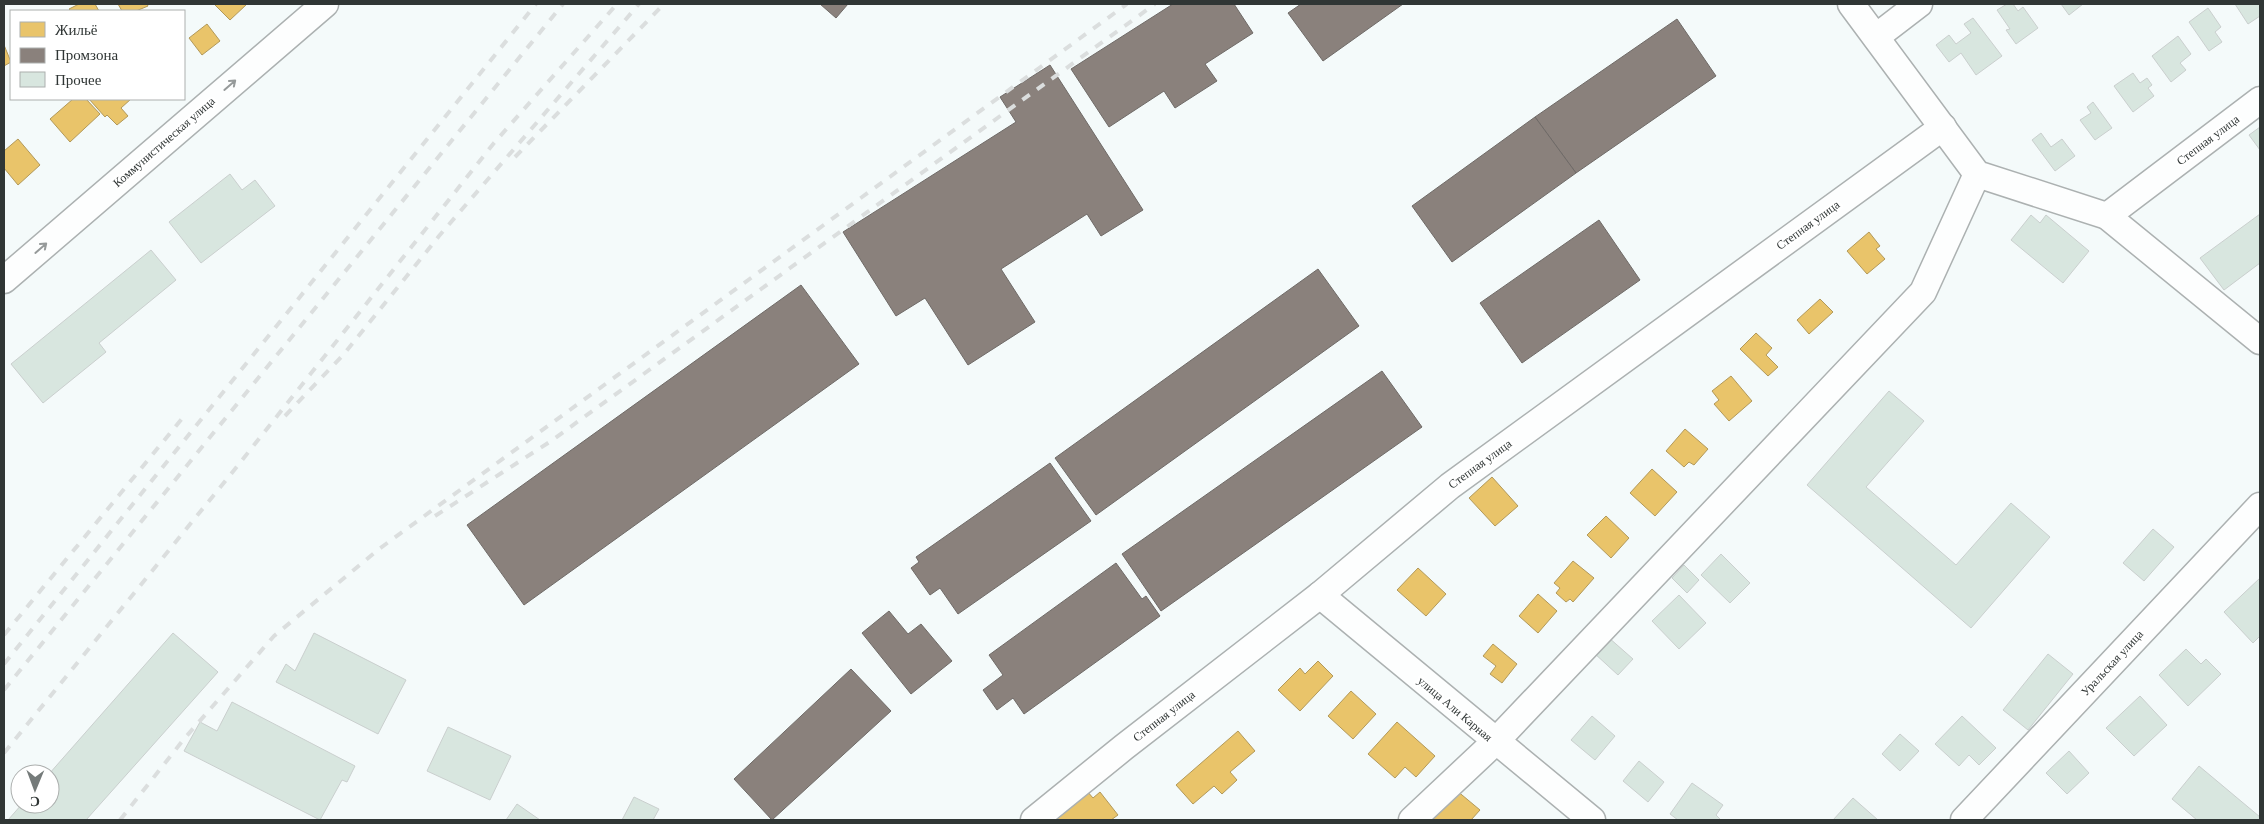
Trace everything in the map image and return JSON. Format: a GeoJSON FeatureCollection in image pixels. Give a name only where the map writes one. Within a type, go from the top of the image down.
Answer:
{"type":"FeatureCollection","features":[{"type":"Feature","properties":{"kind":"street","name":"Коммунистическая улица"},"geometry":{"type":"LineString","coordinates":[[6,274],[325,4]]}},
{"type":"Feature","properties":{"kind":"street"},"geometry":{"type":"LineString","coordinates":[[1851,4],[1978,174],[2108,216],[2260,341]]}},
{"type":"Feature","properties":{"kind":"street"},"geometry":{"type":"LineString","coordinates":[[1876,37],[1919,4]]}},
{"type":"Feature","properties":{"kind":"street","name":"Степная улица"},"geometry":{"type":"LineString","coordinates":[[2108,216],[2260,100]]}},
{"type":"Feature","properties":{"kind":"street","name":"Степная улица"},"geometry":{"type":"LineString","coordinates":[[1034,820],[1131,741],[1320,595],[1450,486],[1943,127]]}},
{"type":"Feature","properties":{"kind":"street"},"geometry":{"type":"LineString","coordinates":[[1412,820],[1495,742],[1923,292],[1978,174]]}},
{"type":"Feature","properties":{"kind":"street","name":"Уральская улица"},"geometry":{"type":"LineString","coordinates":[[1964,820],[2260,506]]}},
{"type":"Feature","properties":{"kind":"street","name":"улица Али Карная"},"geometry":{"type":"LineString","coordinates":[[1320,595],[1495,742],[1592,820]]}},
{"type":"Feature","properties":{"kind":"building: Жильё"},"geometry":{"type":"Polygon","coordinates":[[[79,4],[95,4],[98,10],[70,10],[79,4]]]}},
{"type":"Feature","properties":{"kind":"building: Жильё"},"geometry":{"type":"Polygon","coordinates":[[[118,4],[147,4],[148,6],[138,10],[121,10],[118,4]]]}},
{"type":"Feature","properties":{"kind":"building: Жильё"},"geometry":{"type":"Polygon","coordinates":[[[214,4],[247,4],[230,20],[214,4]]]}},
{"type":"Feature","properties":{"kind":"building: Жильё"},"geometry":{"type":"Polygon","coordinates":[[[207,24],[220,41],[202,55],[189,38],[207,24]]]}},
{"type":"Feature","properties":{"kind":"building: Жильё"},"geometry":{"type":"Polygon","coordinates":[[[4,45],[10,63],[4,66],[4,45]]]}},
{"type":"Feature","properties":{"kind":"building: Жильё"},"geometry":{"type":"Polygon","coordinates":[[[72,100],[87,100],[100,114],[70,142],[50,119],[72,100]]]}},
{"type":"Feature","properties":{"kind":"building: Жильё"},"geometry":{"type":"Polygon","coordinates":[[[90,100],[130,100],[121,108],[128,116],[117,125],[107,115],[105,117],[90,100]]]}},
{"type":"Feature","properties":{"kind":"building: Жильё"},"geometry":{"type":"Polygon","coordinates":[[[18,139],[40,165],[18,185],[4,168],[4,151],[18,139]]]}},
{"type":"Feature","properties":{"kind":"building: Жильё"},"geometry":{"type":"Polygon","coordinates":[[[1869,232],[1880,246],[1876,249],[1885,259],[1867,274],[1847,251],[1869,232]]]}},
{"type":"Feature","properties":{"kind":"building: Жильё"},"geometry":{"type":"Polygon","coordinates":[[[1820,299],[1833,312],[1809,334],[1797,320],[1820,299]]]}},
{"type":"Feature","properties":{"kind":"building: Жильё"},"geometry":{"type":"Polygon","coordinates":[[[1756,333],[1772,348],[1766,355],[1778,367],[1768,376],[1740,349],[1756,333]]]}},
{"type":"Feature","properties":{"kind":"building: Жильё"},"geometry":{"type":"Polygon","coordinates":[[[1731,376],[1752,401],[1729,421],[1714,404],[1719,400],[1712,391],[1731,376]]]}},
{"type":"Feature","properties":{"kind":"building: Жильё"},"geometry":{"type":"Polygon","coordinates":[[[1685,429],[1708,449],[1694,465],[1689,462],[1684,467],[1666,451],[1685,429]]]}},
{"type":"Feature","properties":{"kind":"building: Жильё"},"geometry":{"type":"Polygon","coordinates":[[[1652,469],[1677,492],[1655,516],[1630,493],[1652,469]]]}},
{"type":"Feature","properties":{"kind":"building: Жильё"},"geometry":{"type":"Polygon","coordinates":[[[1492,477],[1518,506],[1495,526],[1469,498],[1492,477]]]}},
{"type":"Feature","properties":{"kind":"building: Жильё"},"geometry":{"type":"Polygon","coordinates":[[[1606,516],[1629,538],[1611,558],[1587,535],[1606,516]]]}},
{"type":"Feature","properties":{"kind":"building: Жильё"},"geometry":{"type":"Polygon","coordinates":[[[1573,561],[1594,578],[1573,602],[1570,599],[1566,602],[1556,593],[1560,588],[1554,583],[1573,561]]]}},
{"type":"Feature","properties":{"kind":"building: Жильё"},"geometry":{"type":"Polygon","coordinates":[[[1418,568],[1446,594],[1426,616],[1397,590],[1418,568]]]}},
{"type":"Feature","properties":{"kind":"building: Жильё"},"geometry":{"type":"Polygon","coordinates":[[[1538,594],[1557,611],[1538,633],[1519,616],[1538,594]]]}},
{"type":"Feature","properties":{"kind":"building: Жильё"},"geometry":{"type":"Polygon","coordinates":[[[1493,644],[1517,664],[1502,683],[1490,674],[1496,666],[1483,656],[1493,644]]]}},
{"type":"Feature","properties":{"kind":"building: Жильё"},"geometry":{"type":"Polygon","coordinates":[[[1318,661],[1333,676],[1300,711],[1278,690],[1300,668],[1305,674],[1318,661]]]}},
{"type":"Feature","properties":{"kind":"building: Жильё"},"geometry":{"type":"Polygon","coordinates":[[[1351,691],[1376,714],[1353,739],[1328,716],[1351,691]]]}},
{"type":"Feature","properties":{"kind":"building: Жильё"},"geometry":{"type":"Polygon","coordinates":[[[1397,722],[1435,756],[1416,777],[1405,767],[1395,778],[1368,754],[1397,722]]]}},
{"type":"Feature","properties":{"kind":"building: Жильё"},"geometry":{"type":"Polygon","coordinates":[[[1238,731],[1255,751],[1230,772],[1237,780],[1222,794],[1214,786],[1193,804],[1176,785],[1238,731]]]}},
{"type":"Feature","properties":{"kind":"building: Жильё"},"geometry":{"type":"Polygon","coordinates":[[[1456,790],[1480,810],[1471,820],[1429,820],[1456,790]]]}},
{"type":"Feature","properties":{"kind":"building: Жильё"},"geometry":{"type":"Polygon","coordinates":[[[1087,791],[1093,798],[1100,792],[1118,815],[1111,820],[1051,820],[1087,791]]]}},
{"type":"Feature","properties":{"kind":"building: Промзона"},"geometry":{"type":"Polygon","coordinates":[[[820,4],[848,4],[836,18],[820,4]]]}},
{"type":"Feature","properties":{"kind":"building: Промзона"},"geometry":{"type":"Polygon","coordinates":[[[1173,4],[1234,4],[1253,33],[1205,64],[1217,81],[1175,108],[1164,91],[1109,127],[1071,69],[1173,4]]]}},
{"type":"Feature","properties":{"kind":"building: Промзона"},"geometry":{"type":"Polygon","coordinates":[[[1301,4],[1403,4],[1323,61],[1288,13],[1301,4]]]}},
{"type":"Feature","properties":{"kind":"building: Промзона"},"geometry":{"type":"Polygon","coordinates":[[[1677,19],[1716,76],[1576,173],[1535,117],[1677,19]]]}},
{"type":"Feature","properties":{"kind":"building: Промзона"},"geometry":{"type":"Polygon","coordinates":[[[1050,65],[1143,210],[1101,236],[1087,214],[1001,269],[1035,322],[968,365],[925,298],[896,316],[843,232],[1016,122],[1000,97],[1050,65]]]}},
{"type":"Feature","properties":{"kind":"building: Промзона"},"geometry":{"type":"Polygon","coordinates":[[[1535,117],[1576,173],[1452,262],[1412,206],[1535,117]]]}},
{"type":"Feature","properties":{"kind":"building: Промзона"},"geometry":{"type":"Polygon","coordinates":[[[1599,220],[1640,280],[1522,363],[1480,303],[1599,220]]]}},
{"type":"Feature","properties":{"kind":"building: Промзона"},"geometry":{"type":"Polygon","coordinates":[[[1318,269],[1359,326],[1096,515],[1055,458],[1318,269]]]}},
{"type":"Feature","properties":{"kind":"building: Промзона"},"geometry":{"type":"Polygon","coordinates":[[[801,285],[859,364],[524,605],[467,525],[801,285]]]}},
{"type":"Feature","properties":{"kind":"building: Промзона"},"geometry":{"type":"Polygon","coordinates":[[[1382,371],[1422,427],[1161,611],[1122,554],[1382,371]]]}},
{"type":"Feature","properties":{"kind":"building: Промзона"},"geometry":{"type":"Polygon","coordinates":[[[1050,463],[1091,521],[958,614],[940,588],[930,595],[911,568],[919,562],[916,557],[1050,463]]]}},
{"type":"Feature","properties":{"kind":"building: Промзона"},"geometry":{"type":"Polygon","coordinates":[[[1116,563],[1142,599],[1146,596],[1160,616],[1024,714],[1013,698],[997,710],[983,690],[1003,675],[989,655],[1116,563]]]}},
{"type":"Feature","properties":{"kind":"building: Промзона"},"geometry":{"type":"Polygon","coordinates":[[[889,611],[908,634],[921,624],[952,661],[911,694],[862,633],[889,611]]]}},
{"type":"Feature","properties":{"kind":"building: Промзона"},"geometry":{"type":"Polygon","coordinates":[[[851,669],[891,711],[772,820],[734,779],[851,669]]]}},
{"type":"Feature","properties":{"kind":"building: Прочее"},"geometry":{"type":"Polygon","coordinates":[[[2007,4],[2013,4],[2018,11],[2023,7],[2038,28],[2016,44],[2006,30],[2010,29],[1997,10],[2007,4]]]}},
{"type":"Feature","properties":{"kind":"building: Прочее"},"geometry":{"type":"Polygon","coordinates":[[[2061,4],[2083,4],[2069,15],[2061,4]]]}},
{"type":"Feature","properties":{"kind":"building: Прочее"},"geometry":{"type":"Polygon","coordinates":[[[2235,4],[2260,4],[2260,16],[2248,24],[2235,4]]]}},
{"type":"Feature","properties":{"kind":"building: Прочее"},"geometry":{"type":"Polygon","coordinates":[[[2208,8],[2221,27],[2215,32],[2222,42],[2209,51],[2189,22],[2208,8]]]}},
{"type":"Feature","properties":{"kind":"building: Прочее"},"geometry":{"type":"Polygon","coordinates":[[[1973,18],[2002,56],[1976,75],[1961,53],[1949,62],[1936,45],[1949,35],[1956,44],[1971,33],[1964,24],[1973,18]]]}},
{"type":"Feature","properties":{"kind":"building: Прочее"},"geometry":{"type":"Polygon","coordinates":[[[2178,36],[2191,54],[2180,63],[2186,70],[2171,82],[2152,56],[2178,36]]]}},
{"type":"Feature","properties":{"kind":"building: Прочее"},"geometry":{"type":"Polygon","coordinates":[[[2133,73],[2140,83],[2147,78],[2152,85],[2148,88],[2154,96],[2133,112],[2114,86],[2133,73]]]}},
{"type":"Feature","properties":{"kind":"building: Прочее"},"geometry":{"type":"Polygon","coordinates":[[[2093,102],[2112,128],[2095,140],[2080,120],[2091,113],[2087,107],[2093,102]]]}},
{"type":"Feature","properties":{"kind":"building: Прочее"},"geometry":{"type":"Polygon","coordinates":[[[2260,127],[2260,150],[2249,135],[2260,127]]]}},
{"type":"Feature","properties":{"kind":"building: Прочее"},"geometry":{"type":"Polygon","coordinates":[[[2041,133],[2051,147],[2062,139],[2075,156],[2055,171],[2032,140],[2041,133]]]}},
{"type":"Feature","properties":{"kind":"building: Прочее"},"geometry":{"type":"Polygon","coordinates":[[[230,174],[242,190],[255,180],[275,206],[201,263],[169,222],[230,174]]]}},
{"type":"Feature","properties":{"kind":"building: Прочее"},"geometry":{"type":"Polygon","coordinates":[[[2260,214],[2260,263],[2224,290],[2200,258],[2260,214]]]}},
{"type":"Feature","properties":{"kind":"building: Прочее"},"geometry":{"type":"Polygon","coordinates":[[[2031,215],[2040,223],[2046,215],[2089,251],[2063,283],[2011,240],[2031,215]]]}},
{"type":"Feature","properties":{"kind":"building: Прочее"},"geometry":{"type":"Polygon","coordinates":[[[151,250],[176,280],[99,343],[106,352],[43,403],[11,364],[151,250]]]}},
{"type":"Feature","properties":{"kind":"building: Прочее"},"geometry":{"type":"Polygon","coordinates":[[[1889,391],[1924,421],[1866,487],[1956,565],[2011,503],[2050,537],[1971,628],[1807,485],[1889,391]]]}},
{"type":"Feature","properties":{"kind":"building: Прочее"},"geometry":{"type":"Polygon","coordinates":[[[2153,529],[2174,547],[2144,581],[2123,563],[2153,529]]]}},
{"type":"Feature","properties":{"kind":"building: Прочее"},"geometry":{"type":"Polygon","coordinates":[[[1721,554],[1750,583],[1730,603],[1701,575],[1721,554]]]}},
{"type":"Feature","properties":{"kind":"building: Прочее"},"geometry":{"type":"Polygon","coordinates":[[[1684,565],[1699,580],[1687,593],[1672,578],[1684,565]]]}},
{"type":"Feature","properties":{"kind":"building: Прочее"},"geometry":{"type":"Polygon","coordinates":[[[2260,578],[2260,636],[2253,643],[2224,612],[2260,578]]]}},
{"type":"Feature","properties":{"kind":"building: Прочее"},"geometry":{"type":"Polygon","coordinates":[[[1679,595],[1706,623],[1679,649],[1652,621],[1679,595]]]}},
{"type":"Feature","properties":{"kind":"building: Прочее"},"geometry":{"type":"Polygon","coordinates":[[[173,633],[218,672],[86,820],[8,820],[13,814],[60,814],[60,764],[58,764],[173,633]]]}},
{"type":"Feature","properties":{"kind":"building: Прочее"},"geometry":{"type":"Polygon","coordinates":[[[314,633],[406,680],[378,734],[276,682],[286,664],[295,671],[314,633]]]}},
{"type":"Feature","properties":{"kind":"building: Прочее"},"geometry":{"type":"Polygon","coordinates":[[[1608,637],[1633,659],[1618,675],[1594,653],[1608,637]]]}},
{"type":"Feature","properties":{"kind":"building: Прочее"},"geometry":{"type":"Polygon","coordinates":[[[2186,649],[2201,664],[2206,659],[2221,674],[2188,706],[2159,675],[2186,649]]]}},
{"type":"Feature","properties":{"kind":"building: Прочее"},"geometry":{"type":"Polygon","coordinates":[[[2048,654],[2073,674],[2028,730],[2003,710],[2048,654]]]}},
{"type":"Feature","properties":{"kind":"building: Прочее"},"geometry":{"type":"Polygon","coordinates":[[[2140,696],[2167,725],[2134,756],[2106,728],[2140,696]]]}},
{"type":"Feature","properties":{"kind":"building: Прочее"},"geometry":{"type":"Polygon","coordinates":[[[232,702],[355,766],[347,782],[342,780],[320,820],[184,751],[200,722],[217,731],[232,702]]]}},
{"type":"Feature","properties":{"kind":"building: Прочее"},"geometry":{"type":"Polygon","coordinates":[[[1592,716],[1615,736],[1595,760],[1571,740],[1592,716]]]}},
{"type":"Feature","properties":{"kind":"building: Прочее"},"geometry":{"type":"Polygon","coordinates":[[[1962,716],[1996,748],[1979,765],[1969,755],[1959,766],[1935,744],[1962,716]]]}},
{"type":"Feature","properties":{"kind":"building: Прочее"},"geometry":{"type":"Polygon","coordinates":[[[448,727],[511,756],[490,800],[427,771],[448,727]]]}},
{"type":"Feature","properties":{"kind":"building: Прочее"},"geometry":{"type":"Polygon","coordinates":[[[1900,734],[1919,751],[1900,771],[1882,754],[1900,734]]]}},
{"type":"Feature","properties":{"kind":"building: Прочее"},"geometry":{"type":"Polygon","coordinates":[[[2069,751],[2089,773],[2067,794],[2046,773],[2069,751]]]}},
{"type":"Feature","properties":{"kind":"building: Прочее"},"geometry":{"type":"Polygon","coordinates":[[[1639,761],[1664,782],[1648,802],[1623,781],[1639,761]]]}},
{"type":"Feature","properties":{"kind":"building: Прочее"},"geometry":{"type":"Polygon","coordinates":[[[2199,766],[2260,817],[2260,820],[2197,820],[2172,799],[2199,766]]]}},
{"type":"Feature","properties":{"kind":"building: Прочее"},"geometry":{"type":"Polygon","coordinates":[[[1692,783],[1723,805],[1716,815],[1721,820],[1678,820],[1670,814],[1692,783]]]}},
{"type":"Feature","properties":{"kind":"building: Прочее"},"geometry":{"type":"Polygon","coordinates":[[[634,797],[659,809],[653,820],[622,820],[634,797]]]}},
{"type":"Feature","properties":{"kind":"building: Прочее"},"geometry":{"type":"Polygon","coordinates":[[[1853,798],[1878,820],[1833,820],[1853,798]]]}},
{"type":"Feature","properties":{"kind":"building: Прочее"},"geometry":{"type":"Polygon","coordinates":[[[517,804],[540,820],[506,820],[517,804]]]}},
{"type":"Feature","properties":{"kind":"railway"},"geometry":{"type":"LineString","coordinates":[[4,664],[536,4]]}},
{"type":"Feature","properties":{"kind":"railway"},"geometry":{"type":"LineString","coordinates":[[4,690],[563,4]]}},
{"type":"Feature","properties":{"kind":"railway"},"geometry":{"type":"LineString","coordinates":[[4,753],[235,469],[494,143],[617,4]]}},
{"type":"Feature","properties":{"kind":"railway"},"geometry":{"type":"LineString","coordinates":[[285,416],[344,354],[439,236],[639,4]]}},
{"type":"Feature","properties":{"kind":"railway"},"geometry":{"type":"LineString","coordinates":[[515,157],[664,4]]}},
{"type":"Feature","properties":{"kind":"railway"},"geometry":{"type":"LineString","coordinates":[[120,820],[184,739],[274,636],[379,549],[1127,4]]}},
{"type":"Feature","properties":{"kind":"railway"},"geometry":{"type":"LineString","coordinates":[[435,516],[551,441],[1155,4]]}},
{"type":"Feature","properties":{"kind":"railway"},"geometry":{"type":"LineString","coordinates":[[4,635],[185,415]]}}]}
